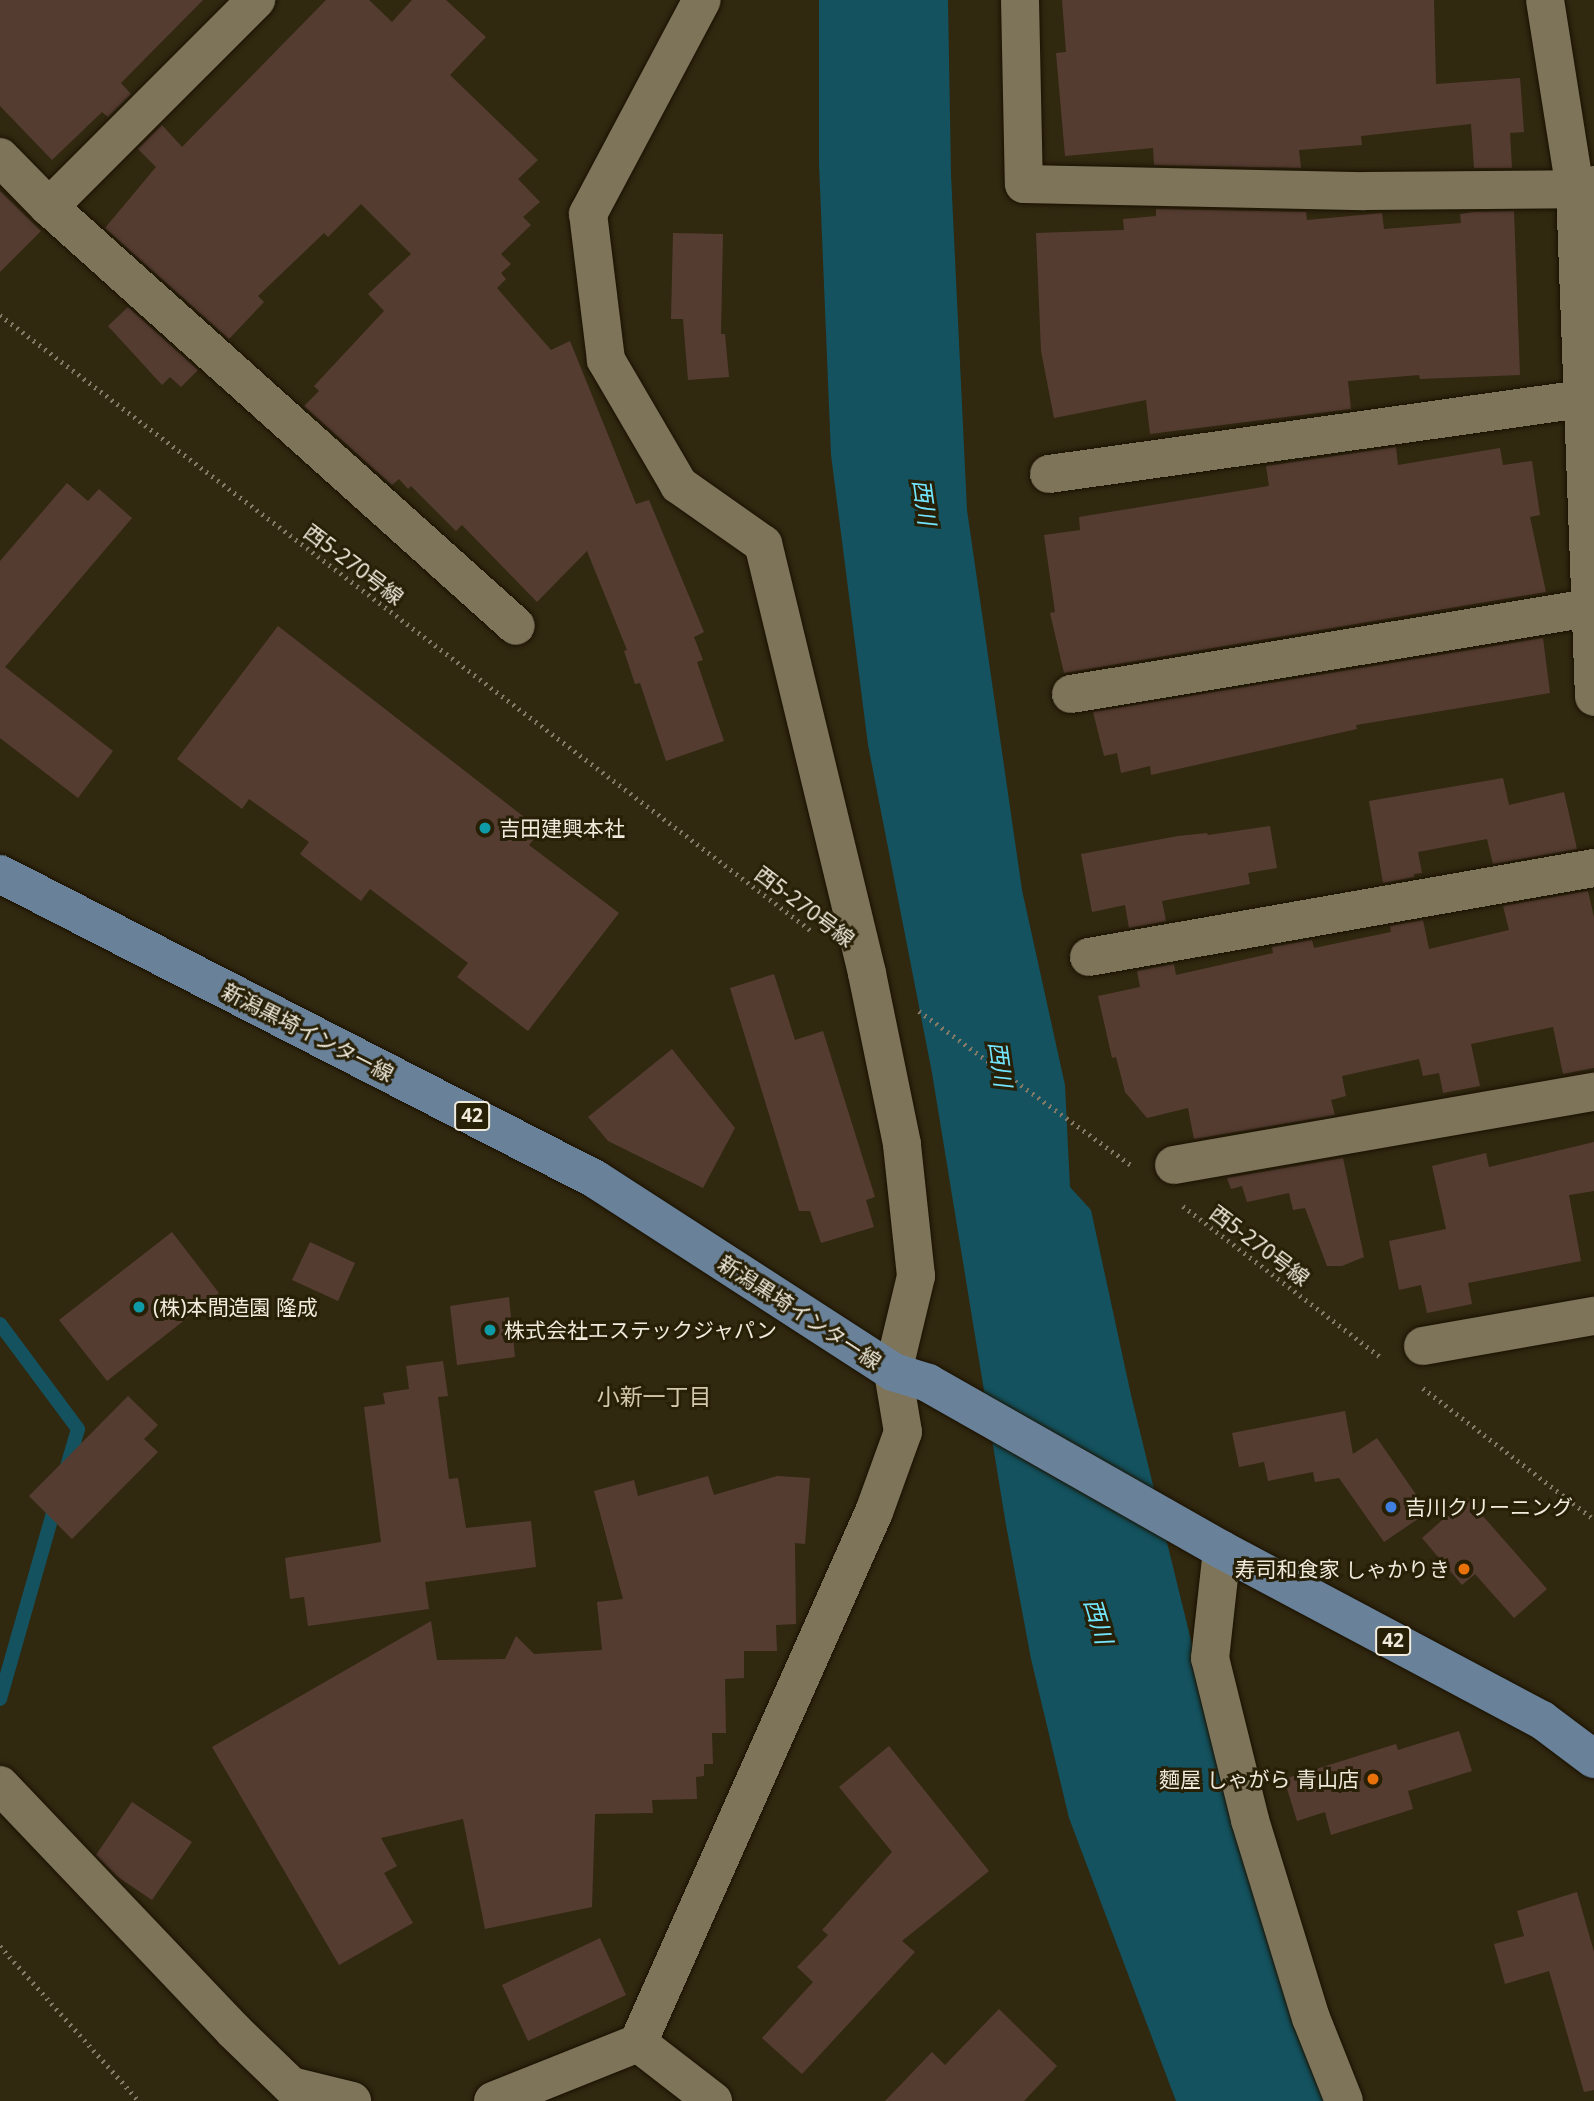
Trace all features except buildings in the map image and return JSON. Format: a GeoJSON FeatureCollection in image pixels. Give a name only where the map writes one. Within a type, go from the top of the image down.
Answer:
{"type":"FeatureCollection","features":[{"type":"Feature","properties":{"kind":"main road","name":"新潟黒埼インター線"},"geometry":{"type":"LineString","coordinates":[[0,874],[594,1179],[911,1378],[1188,1528],[1222,1550],[1542,1720],[1594,1759]]}},
{"type":"Feature","properties":{"kind":"street"},"geometry":{"type":"LineString","coordinates":[[49,207],[256,0]]}},
{"type":"Feature","properties":{"kind":"street"},"geometry":{"type":"LineString","coordinates":[[493,2101],[638,2043],[874,1512],[903,1432],[911,1378],[915,1276],[902,1144],[867,973],[763,544],[679,485],[606,360],[587,214],[702,0]]}},
{"type":"Feature","properties":{"kind":"street"},"geometry":{"type":"LineString","coordinates":[[1020,0],[1024,184],[1366,191],[1585,187]]}},
{"type":"Feature","properties":{"kind":"street"},"geometry":{"type":"LineString","coordinates":[[1545,0],[1585,187],[1582,399],[1589,451],[1589,608],[1594,697]]}},
{"type":"Feature","properties":{"kind":"street"},"geometry":{"type":"LineString","coordinates":[[0,157],[49,207],[516,626]]}},
{"type":"Feature","properties":{"kind":"street"},"geometry":{"type":"LineString","coordinates":[[1049,474],[1582,399]]}},
{"type":"Feature","properties":{"kind":"street"},"geometry":{"type":"LineString","coordinates":[[1071,694],[1589,608]]}},
{"type":"Feature","properties":{"kind":"street"},"geometry":{"type":"LineString","coordinates":[[1089,957],[1594,868]]}},
{"type":"Feature","properties":{"kind":"street"},"geometry":{"type":"LineString","coordinates":[[1163,1179],[1594,1092]]}},
{"type":"Feature","properties":{"kind":"street"},"geometry":{"type":"LineString","coordinates":[[1423,1346],[1594,1316]]}},
{"type":"Feature","properties":{"kind":"street"},"geometry":{"type":"LineString","coordinates":[[1222,1550],[1210,1658],[1250,1821],[1311,2018],[1344,2101]]}},
{"type":"Feature","properties":{"kind":"street"},"geometry":{"type":"LineString","coordinates":[[0,1785],[233,2030],[291,2086],[352,2101]]}},
{"type":"Feature","properties":{"kind":"street"},"geometry":{"type":"LineString","coordinates":[[638,2043],[713,2101]]}},
{"type":"Feature","properties":{"kind":"path","name":"西5-270号線"},"geometry":{"type":"LineString","coordinates":[[0,315],[867,973],[1085,1131],[1163,1179],[1384,1359]]}},
{"type":"Feature","properties":{"kind":"path"},"geometry":{"type":"LineString","coordinates":[[1417,1384],[1594,1519]]}},
{"type":"Feature","properties":{"kind":"path"},"geometry":{"type":"LineString","coordinates":[[0,1946],[139,2101]]}},
{"type":"Feature","properties":{"kind":"water","name":"西川"},"geometry":{"type":"Polygon","coordinates":[[[819,0],[948,0],[951,174],[967,510],[1022,890],[1065,1085],[1070,1187],[1091,1210],[1131,1395],[1219,1755],[1336,2101],[1176,2101],[1069,1818],[1031,1659],[1006,1525],[932,1073],[868,745],[831,455],[819,164],[819,0]]]}},
{"type":"Feature","properties":{"kind":"waterway"},"geometry":{"type":"LineString","coordinates":[[0,1324],[78,1429],[66,1470]]}},
{"type":"Feature","properties":{"kind":"waterway"},"geometry":{"type":"LineString","coordinates":[[0,1699],[56,1503]]}},
{"type":"Feature","properties":{"kind":"place","name":"吉田建興本社"},"geometry":{"type":"Point","coordinates":[485,828]}},
{"type":"Feature","properties":{"kind":"place","name":"(株)本間造園 隆成"},"geometry":{"type":"Point","coordinates":[139,1307]}},
{"type":"Feature","properties":{"kind":"place","name":"株式会社エステックジャパン"},"geometry":{"type":"Point","coordinates":[490,1330]}},
{"type":"Feature","properties":{"kind":"place","name":"吉川クリーニング"},"geometry":{"type":"Point","coordinates":[1391,1507]}},
{"type":"Feature","properties":{"kind":"place","name":"寿司和食家 しゃかりき"},"geometry":{"type":"Point","coordinates":[1464,1569]}},
{"type":"Feature","properties":{"kind":"place","name":"麵屋 しゃがら 青山店"},"geometry":{"type":"Point","coordinates":[1373,1779]}},
{"type":"Feature","properties":{"kind":"district","name":"小新一丁目"},"geometry":{"type":"Point","coordinates":[654,1396]}}]}
